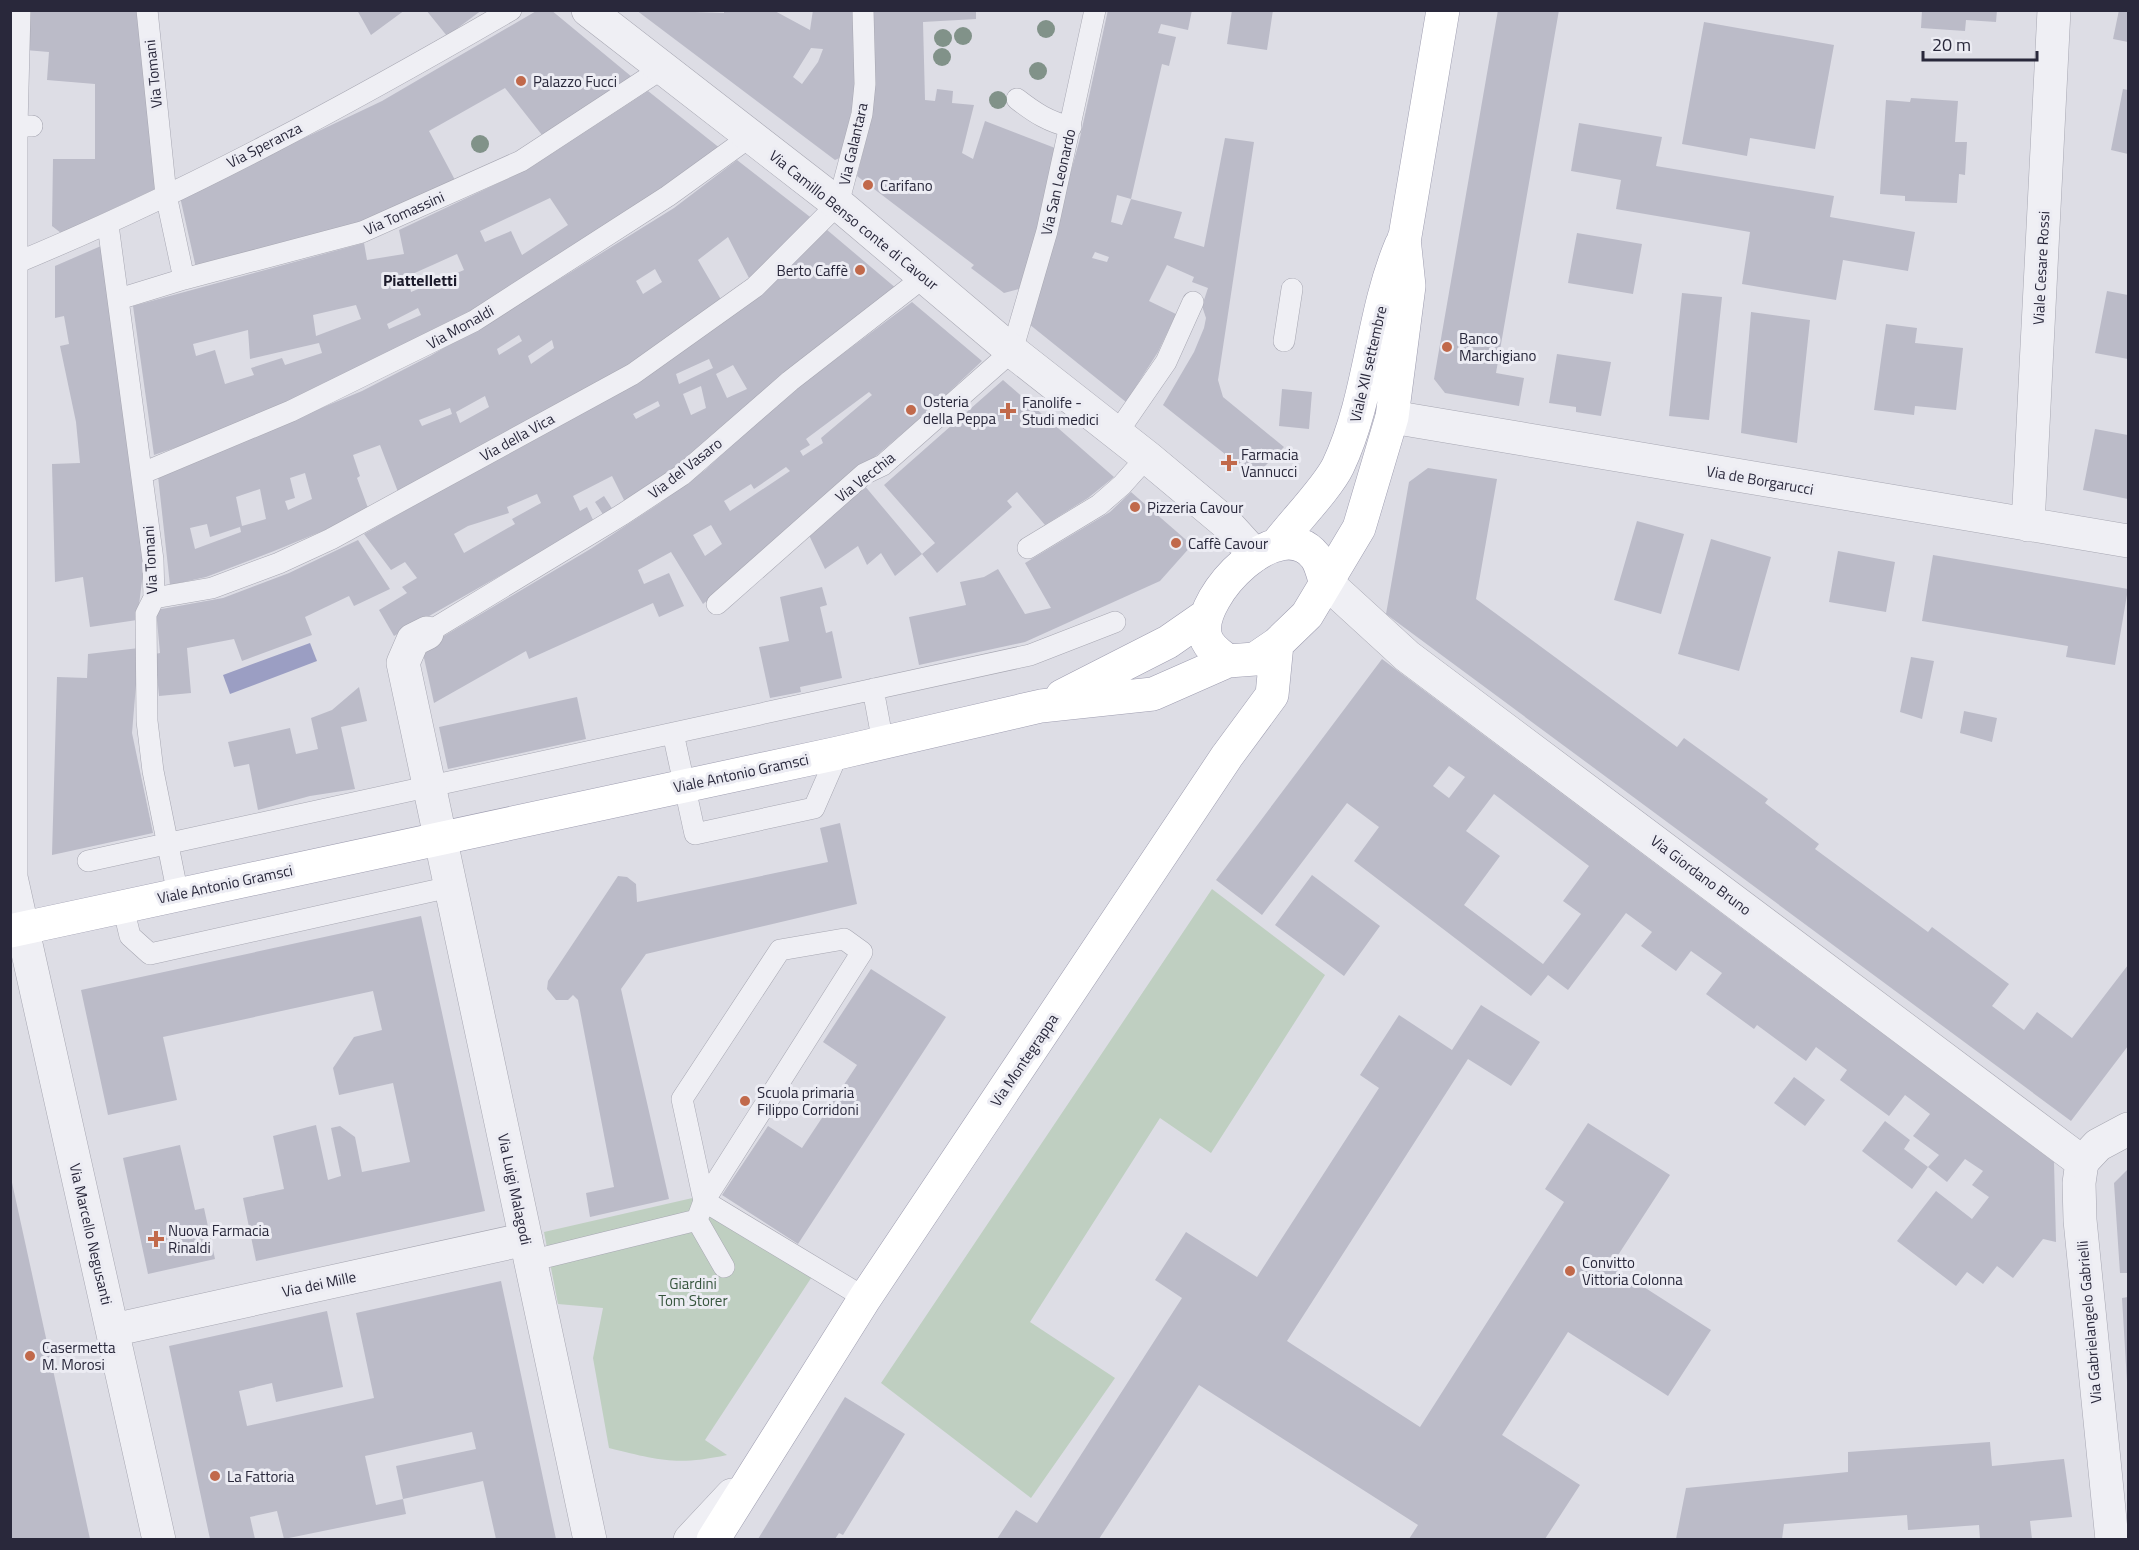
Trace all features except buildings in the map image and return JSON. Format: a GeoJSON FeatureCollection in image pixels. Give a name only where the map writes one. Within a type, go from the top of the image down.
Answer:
{"type":"FeatureCollection","features":[{"type":"Feature","properties":{"kind":"main road","name":"Viale XII settembre"},"geometry":{"type":"LineString","coordinates":[[1266,549],[1336,470],[1352,433],[1367,378],[1388,278],[1404,238],[1443,10]]}},
{"type":"Feature","properties":{"kind":"main road","name":"Viale XII settembre"},"geometry":{"type":"LineString","coordinates":[[1325,581],[1359,528],[1400,411],[1409,286],[1404,238]]}},
{"type":"Feature","properties":{"kind":"main road"},"geometry":{"type":"LineString","coordinates":[[1299,543],[1316,556],[1325,581],[1320,596],[1307,615],[1277,644],[1255,659],[1228,661],[1213,650],[1205,636],[1204,617],[1217,593],[1266,549],[1299,543]]}},
{"type":"Feature","properties":{"kind":"main road","name":"Viale Antonio Gramsci"},"geometry":{"type":"LineString","coordinates":[[1041,706],[1158,647],[1204,617]]}},
{"type":"Feature","properties":{"kind":"main road","name":"Via Montegrappa"},"geometry":{"type":"LineString","coordinates":[[713,1539],[865,1298],[1227,756],[1272,694],[1277,644]]}},
{"type":"Feature","properties":{"kind":"main road","name":"Viale Antonio Gramsci"},"geometry":{"type":"LineString","coordinates":[[15,913],[123,907],[684,784],[838,753],[1041,706],[1153,694],[1228,661]]}},
{"type":"Feature","properties":{"kind":"street","name":"Via Marcello Negusanti"},"geometry":{"type":"LineString","coordinates":[[14,10],[21,126],[11,265],[11,878],[15,913],[113,1330],[159,1539]]}},
{"type":"Feature","properties":{"kind":"street","name":"Via Camillo Benso conte di Cavour"},"geometry":{"type":"LineString","coordinates":[[588,10],[838,204],[1012,351],[1147,457],[1226,523],[1266,549]]}},
{"type":"Feature","properties":{"kind":"street","name":"Viale Cesare Rossi"},"geometry":{"type":"LineString","coordinates":[[2028,525],[2054,10]]}},
{"type":"Feature","properties":{"kind":"street","name":"Via de Borgarucci"},"geometry":{"type":"LineString","coordinates":[[1400,411],[2028,525],[2128,541]]}},
{"type":"Feature","properties":{"kind":"street","name":"Via Giordano Bruno"},"geometry":{"type":"LineString","coordinates":[[1325,581],[1407,656],[2082,1162]]}},
{"type":"Feature","properties":{"kind":"street"},"geometry":{"type":"LineString","coordinates":[[427,633],[413,640],[403,663],[440,838]]}},
{"type":"Feature","properties":{"kind":"street","name":"Via Luigi Malagodi"},"geometry":{"type":"LineString","coordinates":[[440,838],[590,1539]]}},
{"type":"Feature","properties":{"kind":"street"},"geometry":{"type":"LineString","coordinates":[[2082,1162],[2098,1145],[2128,1129]]}},
{"type":"Feature","properties":{"kind":"street","name":"Via Gabrielangelo Gabrielli"},"geometry":{"type":"LineString","coordinates":[[2082,1162],[2079,1183],[2080,1220],[2112,1539]]}},
{"type":"Feature","properties":{"kind":"street","name":"Via dei Mille"},"geometry":{"type":"LineString","coordinates":[[113,1330],[528,1250]]}},
{"type":"Feature","properties":{"kind":"street"},"geometry":{"type":"LineString","coordinates":[[690,1539],[754,1472]]}},
{"type":"Feature","properties":{"kind":"lane","name":"Via Tomani"},"geometry":{"type":"LineString","coordinates":[[147,10],[166,195],[184,279]]}},
{"type":"Feature","properties":{"kind":"lane","name":"Via Speranza"},"geometry":{"type":"LineString","coordinates":[[11,265],[108,225],[377,88],[511,10]]}},
{"type":"Feature","properties":{"kind":"lane","name":"Via Galantara"},"geometry":{"type":"LineString","coordinates":[[838,204],[862,114],[865,84],[863,10]]}},
{"type":"Feature","properties":{"kind":"lane","name":"Via San Leonardo"},"geometry":{"type":"LineString","coordinates":[[1012,351],[1047,231],[1095,10]]}},
{"type":"Feature","properties":{"kind":"lane","name":"Via Tomassini"},"geometry":{"type":"LineString","coordinates":[[119,299],[184,279],[362,232],[521,161],[663,68]]}},
{"type":"Feature","properties":{"kind":"lane"},"geometry":{"type":"LineString","coordinates":[[1017,99],[1037,115],[1053,123],[1071,127]]}},
{"type":"Feature","properties":{"kind":"lane","name":"Via Monaldi"},"geometry":{"type":"LineString","coordinates":[[142,472],[291,411],[474,321],[668,196],[751,136]]}},
{"type":"Feature","properties":{"kind":"lane","name":"Via della Vica"},"geometry":{"type":"LineString","coordinates":[[154,598],[212,588],[279,563],[331,539],[633,374],[755,287],[838,204]]}},
{"type":"Feature","properties":{"kind":"lane","name":"Via Tomani"},"geometry":{"type":"LineString","coordinates":[[108,225],[153,560],[154,598],[146,614],[147,721],[153,771],[178,895]]}},
{"type":"Feature","properties":{"kind":"lane","name":"Via del Vasaro"},"geometry":{"type":"LineString","coordinates":[[427,633],[623,514],[682,475],[790,381],[924,278]]}},
{"type":"Feature","properties":{"kind":"lane"},"geometry":{"type":"LineString","coordinates":[[1284,341],[1292,289]]}},
{"type":"Feature","properties":{"kind":"lane"},"geometry":{"type":"LineString","coordinates":[[1117,433],[1166,362],[1193,302]]}},
{"type":"Feature","properties":{"kind":"lane","name":"Via Vecchia"},"geometry":{"type":"LineString","coordinates":[[717,604],[864,474],[882,465],[1012,351]]}},
{"type":"Feature","properties":{"kind":"lane"},"geometry":{"type":"LineString","coordinates":[[1028,548],[1099,505],[1147,457]]}},
{"type":"Feature","properties":{"kind":"lane"},"geometry":{"type":"LineString","coordinates":[[88,861],[1030,655],[1115,622]]}},
{"type":"Feature","properties":{"kind":"lane"},"geometry":{"type":"LineString","coordinates":[[873,689],[883,743]]}},
{"type":"Feature","properties":{"kind":"lane"},"geometry":{"type":"LineString","coordinates":[[673,733],[695,834],[814,808],[838,753]]}},
{"type":"Feature","properties":{"kind":"lane"},"geometry":{"type":"LineString","coordinates":[[123,907],[129,936],[150,954],[450,888]]}},
{"type":"Feature","properties":{"kind":"lane"},"geometry":{"type":"LineString","coordinates":[[700,1210],[862,952],[844,939],[780,950],[682,1099],[700,1210],[724,1267]]}},
{"type":"Feature","properties":{"kind":"lane"},"geometry":{"type":"LineString","coordinates":[[528,1250],[700,1210],[865,1298]]}},
{"type":"Feature","properties":{"kind":"green space"},"geometry":{"type":"Polygon","coordinates":[[[1212,889],[1325,975],[1211,1153],[1160,1118],[1030,1322],[1115,1378],[1031,1498],[881,1383],[1212,889]]]}},
{"type":"Feature","properties":{"kind":"green space","name":"Giardini Tom Storer"},"geometry":{"type":"Polygon","coordinates":[[[710,1194],[819,1266],[705,1440],[727,1455],[680,1461],[641,1456],[609,1448],[593,1358],[603,1308],[558,1304],[544,1232],[710,1194]]]}},
{"type":"Feature","properties":{"kind":"water"},"geometry":{"type":"Polygon","coordinates":[[[310,643],[317,661],[230,694],[223,675],[310,643]]]}},
{"type":"Feature","properties":{"kind":"place","name":"Palazzo Fucci"},"geometry":{"type":"Point","coordinates":[521,81]}},
{"type":"Feature","properties":{"kind":"place","name":"Carifano"},"geometry":{"type":"Point","coordinates":[868,185]}},
{"type":"Feature","properties":{"kind":"place","name":"Berto Caffè"},"geometry":{"type":"Point","coordinates":[860,270]}},
{"type":"Feature","properties":{"kind":"place","name":"Banco Marchigiano"},"geometry":{"type":"Point","coordinates":[1447,347]}},
{"type":"Feature","properties":{"kind":"place","name":"Osteria della Peppa"},"geometry":{"type":"Point","coordinates":[911,410]}},
{"type":"Feature","properties":{"kind":"place","name":"Fanolife - Studi medici"},"geometry":{"type":"Point","coordinates":[1008,411]}},
{"type":"Feature","properties":{"kind":"place","name":"Farmacia Vannucci"},"geometry":{"type":"Point","coordinates":[1229,463]}},
{"type":"Feature","properties":{"kind":"place","name":"Pizzeria Cavour"},"geometry":{"type":"Point","coordinates":[1135,507]}},
{"type":"Feature","properties":{"kind":"place","name":"Caffè Cavour"},"geometry":{"type":"Point","coordinates":[1176,543]}},
{"type":"Feature","properties":{"kind":"place","name":"Scuola primaria Filippo Corridoni"},"geometry":{"type":"Point","coordinates":[745,1101]}},
{"type":"Feature","properties":{"kind":"place","name":"Nuova Farmacia Rinaldi"},"geometry":{"type":"Point","coordinates":[156,1239]}},
{"type":"Feature","properties":{"kind":"place","name":"Convitto Vittoria Colonna"},"geometry":{"type":"Point","coordinates":[1570,1271]}},
{"type":"Feature","properties":{"kind":"place","name":"Casermetta M. Morosi"},"geometry":{"type":"Point","coordinates":[30,1356]}},
{"type":"Feature","properties":{"kind":"place","name":"La Fattoria"},"geometry":{"type":"Point","coordinates":[215,1476]}},
{"type":"Feature","properties":{"kind":"district","name":"Piattelletti"},"geometry":{"type":"Point","coordinates":[420,280]}}]}
